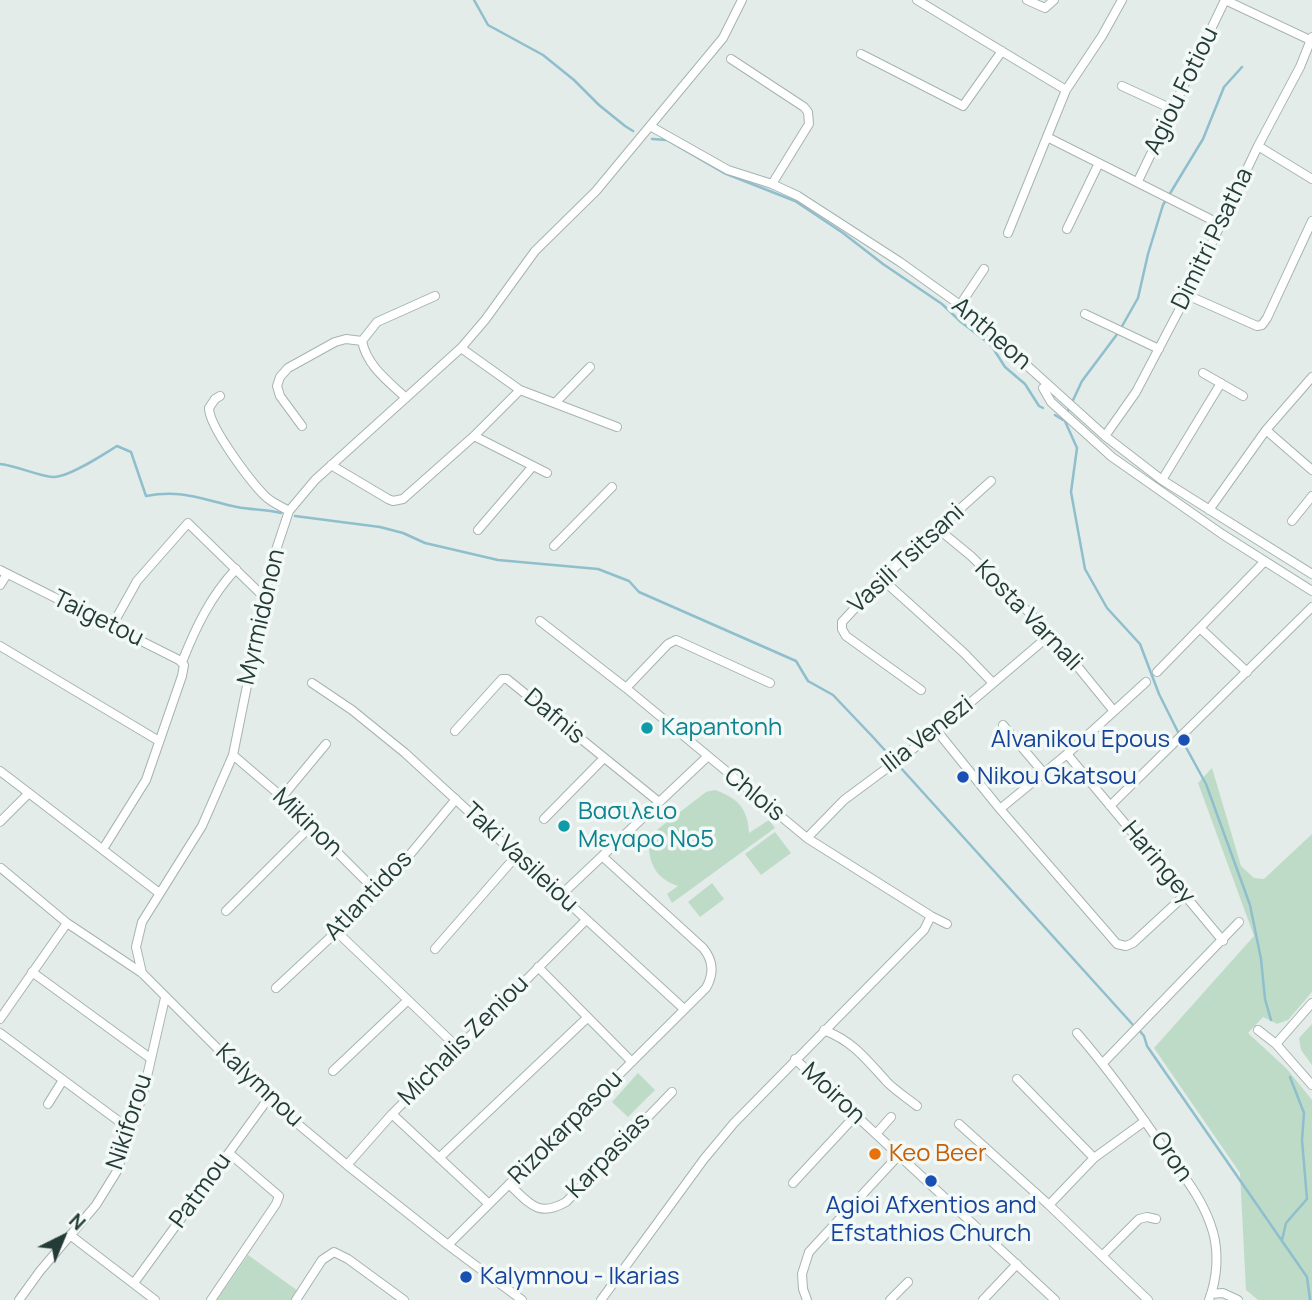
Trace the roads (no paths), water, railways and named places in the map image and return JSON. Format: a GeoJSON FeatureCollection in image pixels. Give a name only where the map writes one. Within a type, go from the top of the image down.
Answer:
{"type":"FeatureCollection","features":[{"type":"Feature","properties":{"kind":"street","name":"Myrmidonon"},"geometry":{"type":"LineString","coordinates":[[142,973],[136,956],[137,938],[142,922],[158,892],[172,877],[202,826],[233,754],[272,562],[289,511],[305,490],[331,465],[461,348],[535,251],[596,191],[723,38],[742,0]]}},
{"type":"Feature","properties":{"kind":"street"},"geometry":{"type":"LineString","coordinates":[[1027,0],[1045,8],[1054,0]]}},
{"type":"Feature","properties":{"kind":"street"},"geometry":{"type":"LineString","coordinates":[[1008,233],[1066,90],[1122,0]]}},
{"type":"Feature","properties":{"kind":"street"},"geometry":{"type":"LineString","coordinates":[[1225,0],[1311,38]]}},
{"type":"Feature","properties":{"kind":"street","name":"Agiou Fotiou"},"geometry":{"type":"LineString","coordinates":[[1138,181],[1225,0]]}},
{"type":"Feature","properties":{"kind":"street"},"geometry":{"type":"LineString","coordinates":[[923,1],[1066,90]]}},
{"type":"Feature","properties":{"kind":"street","name":"Dimitri Psatha"},"geometry":{"type":"LineString","coordinates":[[1105,436],[1136,392],[1187,295],[1258,145],[1300,67],[1311,38]]}},
{"type":"Feature","properties":{"kind":"street"},"geometry":{"type":"LineString","coordinates":[[862,54],[963,106],[1002,51]]}},
{"type":"Feature","properties":{"kind":"street"},"geometry":{"type":"LineString","coordinates":[[731,59],[808,112],[809,124],[772,184]]}},
{"type":"Feature","properties":{"kind":"street"},"geometry":{"type":"LineString","coordinates":[[1122,86],[1172,109]]}},
{"type":"Feature","properties":{"kind":"street","name":"Antheon"},"geometry":{"type":"LineString","coordinates":[[650,126],[728,170],[772,184],[828,215],[960,305],[1105,436],[1163,480],[1312,574]]}},
{"type":"Feature","properties":{"kind":"street"},"geometry":{"type":"LineString","coordinates":[[1047,137],[1222,225]]}},
{"type":"Feature","properties":{"kind":"street"},"geometry":{"type":"LineString","coordinates":[[1258,145],[1312,179]]}},
{"type":"Feature","properties":{"kind":"street"},"geometry":{"type":"LineString","coordinates":[[1067,229],[1099,163]]}},
{"type":"Feature","properties":{"kind":"street"},"geometry":{"type":"LineString","coordinates":[[1187,295],[1257,326],[1262,325],[1268,318],[1312,221]]}},
{"type":"Feature","properties":{"kind":"street"},"geometry":{"type":"LineString","coordinates":[[960,305],[984,269]]}},
{"type":"Feature","properties":{"kind":"street"},"geometry":{"type":"LineString","coordinates":[[406,398],[370,362],[364,353],[362,341],[377,322],[435,296]]}},
{"type":"Feature","properties":{"kind":"street"},"geometry":{"type":"LineString","coordinates":[[1085,314],[1159,349]]}},
{"type":"Feature","properties":{"kind":"street"},"geometry":{"type":"LineString","coordinates":[[302,426],[280,396],[277,386],[280,377],[288,368],[335,342],[346,339],[362,341]]}},
{"type":"Feature","properties":{"kind":"street"},"geometry":{"type":"LineString","coordinates":[[461,348],[520,390],[617,427]]}},
{"type":"Feature","properties":{"kind":"street"},"geometry":{"type":"LineString","coordinates":[[555,403],[590,367]]}},
{"type":"Feature","properties":{"kind":"street"},"geometry":{"type":"LineString","coordinates":[[1203,373],[1243,396]]}},
{"type":"Feature","properties":{"kind":"street"},"geometry":{"type":"LineString","coordinates":[[1209,510],[1266,430],[1312,377]]}},
{"type":"Feature","properties":{"kind":"street"},"geometry":{"type":"LineString","coordinates":[[1163,480],[1221,383]]}},
{"type":"Feature","properties":{"kind":"street"},"geometry":{"type":"LineString","coordinates":[[1043,388],[1051,402],[1112,457],[1222,534],[1312,591]]}},
{"type":"Feature","properties":{"kind":"street"},"geometry":{"type":"LineString","coordinates":[[331,465],[388,499],[397,501],[409,495],[520,390]]}},
{"type":"Feature","properties":{"kind":"street"},"geometry":{"type":"LineString","coordinates":[[220,396],[209,408],[212,423],[263,494],[289,511]]}},
{"type":"Feature","properties":{"kind":"street"},"geometry":{"type":"LineString","coordinates":[[1266,430],[1312,470]]}},
{"type":"Feature","properties":{"kind":"street"},"geometry":{"type":"LineString","coordinates":[[474,436],[547,473]]}},
{"type":"Feature","properties":{"kind":"street"},"geometry":{"type":"LineString","coordinates":[[478,530],[533,466]]}},
{"type":"Feature","properties":{"kind":"street","name":"Vasili Tsitsani"},"geometry":{"type":"LineString","coordinates":[[921,690],[846,636],[842,629],[844,618],[882,579],[991,481]]}},
{"type":"Feature","properties":{"kind":"street"},"geometry":{"type":"LineString","coordinates":[[554,546],[612,487]]}},
{"type":"Feature","properties":{"kind":"street"},"geometry":{"type":"LineString","coordinates":[[1292,521],[1312,496]]}},
{"type":"Feature","properties":{"kind":"street"},"geometry":{"type":"LineString","coordinates":[[112,626],[137,582],[188,523],[265,598]]}},
{"type":"Feature","properties":{"kind":"street","name":"Kosta Varnali"},"geometry":{"type":"LineString","coordinates":[[937,528],[1051,634],[1113,710]]}},
{"type":"Feature","properties":{"kind":"street"},"geometry":{"type":"LineString","coordinates":[[1157,672],[1265,561]]}},
{"type":"Feature","properties":{"kind":"street"},"geometry":{"type":"LineString","coordinates":[[103,849],[142,789],[153,765],[182,676],[182,662],[197,625],[218,588],[236,569]]}},
{"type":"Feature","properties":{"kind":"street"},"geometry":{"type":"LineString","coordinates":[[0,585],[3,572]]}},
{"type":"Feature","properties":{"kind":"street","name":"Taigetou"},"geometry":{"type":"LineString","coordinates":[[3,572],[182,662]]}},
{"type":"Feature","properties":{"kind":"street"},"geometry":{"type":"LineString","coordinates":[[882,579],[957,646],[993,683]]}},
{"type":"Feature","properties":{"kind":"street"},"geometry":{"type":"LineString","coordinates":[[1110,806],[1310,613]]}},
{"type":"Feature","properties":{"kind":"street","name":"Chlois"},"geometry":{"type":"LineString","coordinates":[[540,621],[626,688],[807,838],[947,924]]}},
{"type":"Feature","properties":{"kind":"street"},"geometry":{"type":"LineString","coordinates":[[1200,628],[1247,672]]}},
{"type":"Feature","properties":{"kind":"street","name":"Ilia Venezi"},"geometry":{"type":"LineString","coordinates":[[807,838],[844,800],[937,731],[1051,634]]}},
{"type":"Feature","properties":{"kind":"street"},"geometry":{"type":"LineString","coordinates":[[626,688],[668,643],[676,640],[770,683]]}},
{"type":"Feature","properties":{"kind":"street"},"geometry":{"type":"LineString","coordinates":[[0,646],[159,741]]}},
{"type":"Feature","properties":{"kind":"street","name":"Dafnis"},"geometry":{"type":"LineString","coordinates":[[455,731],[502,678],[507,679],[659,802]]}},
{"type":"Feature","properties":{"kind":"street"},"geometry":{"type":"LineString","coordinates":[[1000,809],[1042,771],[1067,754],[1146,682]]}},
{"type":"Feature","properties":{"kind":"street","name":"Taki Vasileiou"},"geometry":{"type":"LineString","coordinates":[[312,683],[352,710],[456,799],[684,1009]]}},
{"type":"Feature","properties":{"kind":"street"},"geometry":{"type":"LineString","coordinates":[[1003,725],[1042,771]]}},
{"type":"Feature","properties":{"kind":"street"},"geometry":{"type":"LineString","coordinates":[[937,731],[1000,809],[1117,944],[1126,946],[1133,943],[1185,895]]}},
{"type":"Feature","properties":{"kind":"street"},"geometry":{"type":"LineString","coordinates":[[282,797],[326,744]]}},
{"type":"Feature","properties":{"kind":"street","name":"Mikinon"},"geometry":{"type":"LineString","coordinates":[[233,754],[282,797],[378,893]]}},
{"type":"Feature","properties":{"kind":"street","name":"Haringey"},"geometry":{"type":"LineString","coordinates":[[1067,754],[1223,941]]}},
{"type":"Feature","properties":{"kind":"street"},"geometry":{"type":"LineString","coordinates":[[561,895],[707,757]]}},
{"type":"Feature","properties":{"kind":"street"},"geometry":{"type":"LineString","coordinates":[[544,819],[603,759]]}},
{"type":"Feature","properties":{"kind":"street"},"geometry":{"type":"LineString","coordinates":[[0,771],[158,892]]}},
{"type":"Feature","properties":{"kind":"street"},"geometry":{"type":"LineString","coordinates":[[0,822],[29,793]]}},
{"type":"Feature","properties":{"kind":"street","name":"Atlantidos"},"geometry":{"type":"LineString","coordinates":[[276,988],[378,893],[456,799]]}},
{"type":"Feature","properties":{"kind":"street"},"geometry":{"type":"LineString","coordinates":[[226,911],[311,826]]}},
{"type":"Feature","properties":{"kind":"street"},"geometry":{"type":"LineString","coordinates":[[435,949],[517,855]]}},
{"type":"Feature","properties":{"kind":"street","name":"Rizokarpasou"},"geometry":{"type":"LineString","coordinates":[[448,1245],[708,984],[712,970],[710,959],[703,948],[602,856]]}},
{"type":"Feature","properties":{"kind":"street","name":"Kalymnou"},"geometry":{"type":"LineString","coordinates":[[1,867],[67,923],[142,973],[268,1099],[347,1166],[522,1300]]}},
{"type":"Feature","properties":{"kind":"street"},"geometry":{"type":"LineString","coordinates":[[601,1300],[704,1159],[734,1123],[924,929],[931,916]]}},
{"type":"Feature","properties":{"kind":"street","name":"Michalis Zeniou"},"geometry":{"type":"LineString","coordinates":[[347,1166],[391,1114],[586,920]]}},
{"type":"Feature","properties":{"kind":"street"},"geometry":{"type":"LineString","coordinates":[[1103,1063],[1239,922]]}},
{"type":"Feature","properties":{"kind":"street"},"geometry":{"type":"LineString","coordinates":[[0,1019],[67,923]]}},
{"type":"Feature","properties":{"kind":"street"},"geometry":{"type":"LineString","coordinates":[[336,931],[457,1047]]}},
{"type":"Feature","properties":{"kind":"street"},"geometry":{"type":"LineString","coordinates":[[538,967],[632,1062]]}},
{"type":"Feature","properties":{"kind":"street"},"geometry":{"type":"LineString","coordinates":[[32,972],[150,1058]]}},
{"type":"Feature","properties":{"kind":"street","name":"Nikiforou"},"geometry":{"type":"LineString","coordinates":[[19,1300],[96,1205],[117,1171],[143,1094],[165,998]]}},
{"type":"Feature","properties":{"kind":"street"},"geometry":{"type":"LineString","coordinates":[[333,1071],[408,1000]]}},
{"type":"Feature","properties":{"kind":"street"},"geometry":{"type":"LineString","coordinates":[[1276,1044],[1312,1003]]}},
{"type":"Feature","properties":{"kind":"street"},"geometry":{"type":"LineString","coordinates":[[439,1158],[587,1018]]}},
{"type":"Feature","properties":{"kind":"street"},"geometry":{"type":"LineString","coordinates":[[824,1030],[843,1038],[858,1049],[888,1083],[917,1106]]}},
{"type":"Feature","properties":{"kind":"street"},"geometry":{"type":"LineString","coordinates":[[1258,1030],[1276,1044],[1312,1085]]}},
{"type":"Feature","properties":{"kind":"street"},"geometry":{"type":"LineString","coordinates":[[0,1033],[132,1131]]}},
{"type":"Feature","properties":{"kind":"street","name":"Oron"},"geometry":{"type":"LineString","coordinates":[[1077,1033],[1103,1063],[1145,1121],[1193,1190],[1210,1222],[1216,1254],[1215,1278],[1210,1297]]}},
{"type":"Feature","properties":{"kind":"street","name":"Moiron"},"geometry":{"type":"LineString","coordinates":[[796,1059],[1055,1300]]}},
{"type":"Feature","properties":{"kind":"street"},"geometry":{"type":"LineString","coordinates":[[1017,1079],[1094,1158]]}},
{"type":"Feature","properties":{"kind":"street"},"geometry":{"type":"LineString","coordinates":[[48,1104],[63,1080]]}},
{"type":"Feature","properties":{"kind":"street","name":"Karpasias"},"geometry":{"type":"LineString","coordinates":[[509,1184],[537,1208],[554,1208],[566,1202],[671,1093]]}},
{"type":"Feature","properties":{"kind":"street","name":"Patmou"},"geometry":{"type":"LineString","coordinates":[[134,1283],[268,1099]]}},
{"type":"Feature","properties":{"kind":"street"},"geometry":{"type":"LineString","coordinates":[[391,1114],[489,1204]]}},
{"type":"Feature","properties":{"kind":"street"},"geometry":{"type":"LineString","coordinates":[[793,1183],[856,1115]]}},
{"type":"Feature","properties":{"kind":"street"},"geometry":{"type":"LineString","coordinates":[[876,1135],[891,1117]]}},
{"type":"Feature","properties":{"kind":"street"},"geometry":{"type":"LineString","coordinates":[[1049,1205],[1094,1158],[1145,1121]]}},
{"type":"Feature","properties":{"kind":"street"},"geometry":{"type":"LineString","coordinates":[[959,1124],[1148,1300]]}},
{"type":"Feature","properties":{"kind":"street"},"geometry":{"type":"LineString","coordinates":[[211,1300],[279,1196],[229,1153]]}},
{"type":"Feature","properties":{"kind":"street"},"geometry":{"type":"LineString","coordinates":[[807,1300],[802,1274],[808,1252],[898,1156]]}},
{"type":"Feature","properties":{"kind":"street"},"geometry":{"type":"LineString","coordinates":[[1102,1256],[1139,1219],[1156,1219]]}},
{"type":"Feature","properties":{"kind":"street"},"geometry":{"type":"LineString","coordinates":[[69,1235],[156,1300]]}},
{"type":"Feature","properties":{"kind":"street"},"geometry":{"type":"LineString","coordinates":[[296,1300],[322,1260],[334,1252],[392,1296],[404,1300]]}},
{"type":"Feature","properties":{"kind":"street"},"geometry":{"type":"LineString","coordinates":[[983,1300],[1017,1264]]}},
{"type":"Feature","properties":{"kind":"street"},"geometry":{"type":"LineString","coordinates":[[890,1300],[908,1282]]}},
{"type":"Feature","properties":{"kind":"street"},"geometry":{"type":"LineString","coordinates":[[1210,1297],[1223,1293],[1238,1300]]}},
{"type":"Feature","properties":{"kind":"waterway"},"geometry":{"type":"LineString","coordinates":[[474,0],[488,25],[543,55],[633,131]]}},
{"type":"Feature","properties":{"kind":"waterway"},"geometry":{"type":"LineString","coordinates":[[1121,328],[1138,298],[1163,205],[1203,139],[1224,87],[1242,67]]}},
{"type":"Feature","properties":{"kind":"waterway"},"geometry":{"type":"LineString","coordinates":[[652,139],[667,140],[724,173],[795,201],[843,233],[942,304],[991,345],[1005,367],[1025,384],[1043,408]]}},
{"type":"Feature","properties":{"kind":"waterway"},"geometry":{"type":"LineString","coordinates":[[1067,413],[1082,381],[1118,333]]}},
{"type":"Feature","properties":{"kind":"waterway"},"geometry":{"type":"LineString","coordinates":[[1055,415],[1063,420]]}},
{"type":"Feature","properties":{"kind":"waterway"},"geometry":{"type":"LineString","coordinates":[[1064,419],[1077,448],[1071,492],[1085,569],[1107,608],[1140,644],[1159,694],[1179,734]]}},
{"type":"Feature","properties":{"kind":"waterway"},"geometry":{"type":"LineString","coordinates":[[0,464],[47,476],[60,476],[86,465],[117,446],[131,452],[146,496],[182,495],[281,513]]}},
{"type":"Feature","properties":{"kind":"waterway"},"geometry":{"type":"LineString","coordinates":[[295,516],[380,527],[425,543],[498,560],[598,569],[629,581],[639,592],[796,661],[808,681],[833,695],[872,736],[1134,1026]]}},
{"type":"Feature","properties":{"kind":"waterway"},"geometry":{"type":"LineString","coordinates":[[1182,740],[1206,784],[1250,905],[1261,959],[1265,999],[1271,1020]]}},
{"type":"Feature","properties":{"kind":"waterway"},"geometry":{"type":"LineString","coordinates":[[1139,1030],[1147,1046],[1307,1277],[1310,1300]]}},
{"type":"Feature","properties":{"kind":"waterway"},"geometry":{"type":"LineString","coordinates":[[1282,1240],[1286,1223],[1307,1199],[1302,1140],[1304,1113],[1290,1077]]}},
{"type":"Feature","properties":{"kind":"place","name":"Kapantonh"},"geometry":{"type":"Point","coordinates":[647,728]}},
{"type":"Feature","properties":{"kind":"place","name":"Alvanikou Epous"},"geometry":{"type":"Point","coordinates":[1184,740]}},
{"type":"Feature","properties":{"kind":"place","name":"Nikou Gkatsou"},"geometry":{"type":"Point","coordinates":[963,777]}},
{"type":"Feature","properties":{"kind":"place","name":"Βασιλειο Μεγαρο Νο5"},"geometry":{"type":"Point","coordinates":[564,826]}},
{"type":"Feature","properties":{"kind":"place","name":"Keo Beer"},"geometry":{"type":"Point","coordinates":[875,1154]}},
{"type":"Feature","properties":{"kind":"place","name":"Agioi Afxentios and Efstathios Church"},"geometry":{"type":"Point","coordinates":[931,1181]}},
{"type":"Feature","properties":{"kind":"place","name":"Kalymnou - Ikarias"},"geometry":{"type":"Point","coordinates":[466,1277]}}]}
